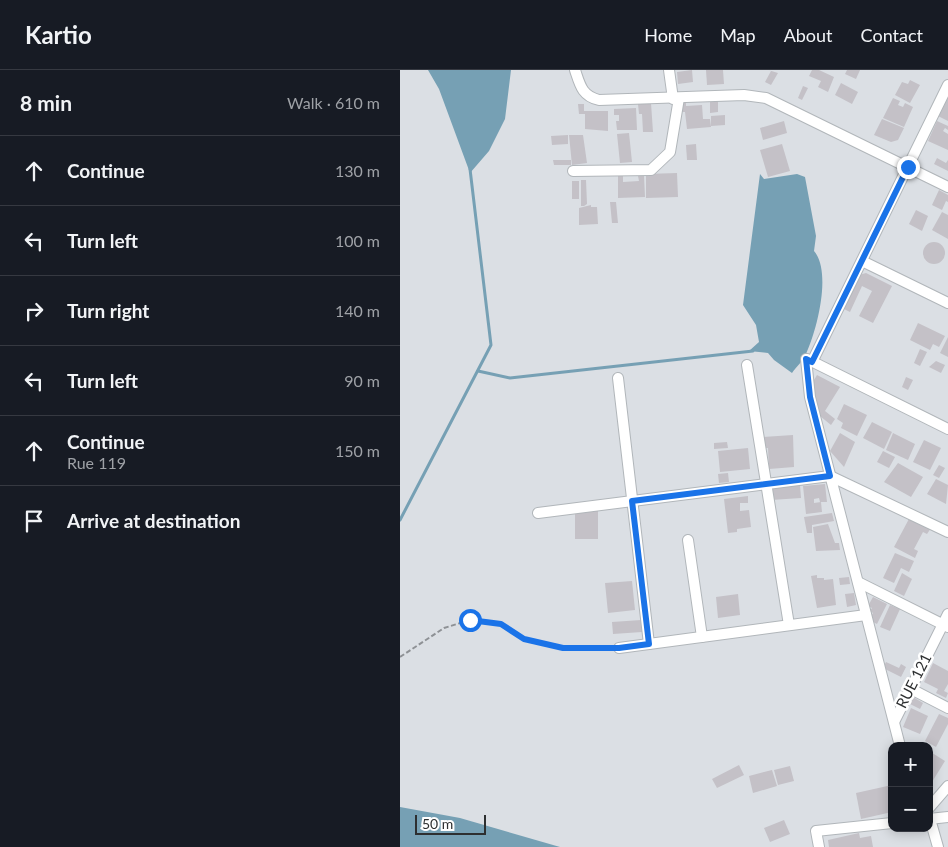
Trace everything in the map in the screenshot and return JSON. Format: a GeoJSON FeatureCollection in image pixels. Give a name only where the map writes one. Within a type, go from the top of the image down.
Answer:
{"type":"FeatureCollection","features":[{"type":"Feature","properties":{"kind":"street"},"geometry":{"type":"LineString","coordinates":[[575,70],[582,91],[590,98],[599,100],[744,95],[766,98],[948,187]]}},
{"type":"Feature","properties":{"kind":"street"},"geometry":{"type":"LineString","coordinates":[[573,170],[651,170],[670,152],[676,98],[669,70]]}},
{"type":"Feature","properties":{"kind":"street"},"geometry":{"type":"LineString","coordinates":[[899,742],[810,397],[809,360],[862,261],[948,85]]}},
{"type":"Feature","properties":{"kind":"street"},"geometry":{"type":"LineString","coordinates":[[862,261],[948,303]]}},
{"type":"Feature","properties":{"kind":"street"},"geometry":{"type":"LineString","coordinates":[[809,360],[948,429]]}},
{"type":"Feature","properties":{"kind":"street"},"geometry":{"type":"LineString","coordinates":[[747,365],[789,625]]}},
{"type":"Feature","properties":{"kind":"street"},"geometry":{"type":"LineString","coordinates":[[618,378],[649,644]]}},
{"type":"Feature","properties":{"kind":"street"},"geometry":{"type":"LineString","coordinates":[[538,513],[830,476],[948,532]]}},
{"type":"Feature","properties":{"kind":"street"},"geometry":{"type":"LineString","coordinates":[[688,540],[702,637]]}},
{"type":"Feature","properties":{"kind":"street"},"geometry":{"type":"LineString","coordinates":[[858,582],[946,625]]}},
{"type":"Feature","properties":{"kind":"street"},"geometry":{"type":"LineString","coordinates":[[619,648],[866,614]]}},
{"type":"Feature","properties":{"kind":"street","name":"RUE 121"},"geometry":{"type":"LineString","coordinates":[[894,722],[946,625],[948,614]]}},
{"type":"Feature","properties":{"kind":"street"},"geometry":{"type":"LineString","coordinates":[[911,689],[948,708]]}},
{"type":"Feature","properties":{"kind":"street"},"geometry":{"type":"LineString","coordinates":[[933,803],[948,786]]}},
{"type":"Feature","properties":{"kind":"street"},"geometry":{"type":"LineString","coordinates":[[933,819],[948,817]]}},
{"type":"Feature","properties":{"kind":"street"},"geometry":{"type":"LineString","coordinates":[[819,847],[816,832],[888,823]]}},
{"type":"Feature","properties":{"kind":"street"},"geometry":{"type":"LineString","coordinates":[[933,830],[938,847]]}},
{"type":"Feature","properties":{"kind":"path"},"geometry":{"type":"LineString","coordinates":[[400,656],[444,628],[470,620],[501,624],[524,639],[563,648],[619,648]]}},
{"type":"Feature","properties":{"kind":"water"},"geometry":{"type":"Polygon","coordinates":[[[428,70],[511,70],[505,119],[489,151],[470,173],[439,89],[428,70]]]}},
{"type":"Feature","properties":{"kind":"water"},"geometry":{"type":"Polygon","coordinates":[[[760,174],[764,179],[797,174],[805,177],[816,236],[814,251],[819,260],[822,273],[821,301],[814,331],[805,357],[792,373],[774,360],[768,353],[749,351],[759,342],[756,325],[743,305],[760,174]]]}},
{"type":"Feature","properties":{"kind":"water"},"geometry":{"type":"Polygon","coordinates":[[[400,807],[460,818],[560,847],[400,847],[400,807]]]}},
{"type":"Feature","properties":{"kind":"building"},"geometry":{"type":"Polygon","coordinates":[[[692,70],[693,82],[678,84],[677,72],[692,70]]]}},
{"type":"Feature","properties":{"kind":"building"},"geometry":{"type":"Polygon","coordinates":[[[706,70],[723,70],[724,84],[707,85],[706,70]]]}},
{"type":"Feature","properties":{"kind":"building"},"geometry":{"type":"Polygon","coordinates":[[[768,70],[778,73],[771,85],[765,82],[771,71],[768,70]]]}},
{"type":"Feature","properties":{"kind":"building"},"geometry":{"type":"Polygon","coordinates":[[[812,70],[819,70],[834,77],[828,92],[818,87],[821,81],[809,76],[812,70]]]}},
{"type":"Feature","properties":{"kind":"building"},"geometry":{"type":"Polygon","coordinates":[[[847,70],[860,70],[856,79],[845,74],[847,70]]]}},
{"type":"Feature","properties":{"kind":"building"},"geometry":{"type":"Polygon","coordinates":[[[910,80],[920,85],[910,103],[895,95],[902,82],[908,84],[910,80]]]}},
{"type":"Feature","properties":{"kind":"building"},"geometry":{"type":"Polygon","coordinates":[[[841,83],[858,92],[852,104],[835,95],[841,83]]]}},
{"type":"Feature","properties":{"kind":"building"},"geometry":{"type":"Polygon","coordinates":[[[803,86],[808,88],[802,100],[798,98],[803,86]]]}},
{"type":"Feature","properties":{"kind":"building"},"geometry":{"type":"Polygon","coordinates":[[[948,91],[948,121],[936,115],[948,91]]]}},
{"type":"Feature","properties":{"kind":"building"},"geometry":{"type":"Polygon","coordinates":[[[893,98],[900,101],[898,105],[903,107],[905,103],[913,107],[904,127],[883,118],[893,98]]]}},
{"type":"Feature","properties":{"kind":"building"},"geometry":{"type":"Polygon","coordinates":[[[710,101],[718,101],[718,112],[710,113],[710,101]]]}},
{"type":"Feature","properties":{"kind":"building"},"geometry":{"type":"Polygon","coordinates":[[[681,102],[686,102],[686,106],[702,105],[703,119],[710,119],[711,127],[687,129],[685,112],[681,112],[681,102]]]}},
{"type":"Feature","properties":{"kind":"building"},"geometry":{"type":"Polygon","coordinates":[[[651,103],[653,132],[643,132],[642,114],[639,114],[638,104],[651,103]]]}},
{"type":"Feature","properties":{"kind":"building"},"geometry":{"type":"Polygon","coordinates":[[[578,104],[584,104],[584,111],[608,111],[608,131],[585,129],[585,114],[579,114],[578,104]]]}},
{"type":"Feature","properties":{"kind":"building"},"geometry":{"type":"Polygon","coordinates":[[[636,108],[637,130],[617,130],[616,121],[619,121],[619,115],[614,115],[614,109],[636,108]]]}},
{"type":"Feature","properties":{"kind":"building"},"geometry":{"type":"Polygon","coordinates":[[[725,115],[725,125],[711,126],[711,116],[725,115]]]}},
{"type":"Feature","properties":{"kind":"building"},"geometry":{"type":"Polygon","coordinates":[[[882,119],[904,128],[898,140],[891,142],[874,135],[882,119]]]}},
{"type":"Feature","properties":{"kind":"building"},"geometry":{"type":"Polygon","coordinates":[[[784,121],[787,133],[763,140],[760,128],[784,121]]]}},
{"type":"Feature","properties":{"kind":"building"},"geometry":{"type":"Polygon","coordinates":[[[937,121],[948,126],[948,130],[945,128],[943,131],[948,134],[948,150],[928,141],[937,121]]]}},
{"type":"Feature","properties":{"kind":"building"},"geometry":{"type":"Polygon","coordinates":[[[629,133],[632,162],[620,163],[617,134],[629,133]]]}},
{"type":"Feature","properties":{"kind":"building"},"geometry":{"type":"Polygon","coordinates":[[[568,135],[568,144],[552,145],[551,136],[568,135]]]}},
{"type":"Feature","properties":{"kind":"building"},"geometry":{"type":"Polygon","coordinates":[[[569,135],[583,135],[587,163],[572,165],[569,135]]]}},
{"type":"Feature","properties":{"kind":"building"},"geometry":{"type":"Polygon","coordinates":[[[696,144],[697,160],[687,160],[686,145],[696,144]]]}},
{"type":"Feature","properties":{"kind":"building"},"geometry":{"type":"Polygon","coordinates":[[[782,144],[790,171],[768,177],[760,150],[782,144]]]}},
{"type":"Feature","properties":{"kind":"building"},"geometry":{"type":"Polygon","coordinates":[[[937,158],[946,163],[948,160],[948,171],[934,164],[937,158]]]}},
{"type":"Feature","properties":{"kind":"building"},"geometry":{"type":"Polygon","coordinates":[[[553,160],[571,160],[571,165],[554,165],[553,160]]]}},
{"type":"Feature","properties":{"kind":"building"},"geometry":{"type":"Polygon","coordinates":[[[677,173],[678,197],[646,198],[646,174],[677,173]]]}},
{"type":"Feature","properties":{"kind":"building"},"geometry":{"type":"Polygon","coordinates":[[[618,176],[623,176],[623,182],[639,181],[638,176],[644,176],[645,197],[618,198],[618,176]]]}},
{"type":"Feature","properties":{"kind":"building"},"geometry":{"type":"Polygon","coordinates":[[[581,180],[586,180],[587,204],[584,206],[581,206],[581,180]]]}},
{"type":"Feature","properties":{"kind":"building"},"geometry":{"type":"Polygon","coordinates":[[[572,181],[579,181],[579,199],[572,199],[572,181]]]}},
{"type":"Feature","properties":{"kind":"building"},"geometry":{"type":"Polygon","coordinates":[[[939,190],[948,195],[948,202],[946,201],[942,210],[932,205],[939,190]]]}},
{"type":"Feature","properties":{"kind":"building"},"geometry":{"type":"Polygon","coordinates":[[[610,202],[616,202],[618,223],[612,223],[610,202]]]}},
{"type":"Feature","properties":{"kind":"building"},"geometry":{"type":"Polygon","coordinates":[[[591,205],[591,207],[597,207],[598,224],[579,225],[579,208],[591,205]]]}},
{"type":"Feature","properties":{"kind":"building"},"geometry":{"type":"Polygon","coordinates":[[[916,210],[928,216],[922,231],[909,224],[916,210]]]}},
{"type":"Feature","properties":{"kind":"building"},"geometry":{"type":"Polygon","coordinates":[[[942,212],[948,215],[948,239],[932,230],[942,212]]]}},
{"type":"Feature","properties":{"kind":"building"},"geometry":{"type":"Polygon","coordinates":[[[934,242],[942,245],[945,253],[942,261],[934,264],[926,261],[923,253],[926,245],[934,242]]]}},
{"type":"Feature","properties":{"kind":"building"},"geometry":{"type":"Polygon","coordinates":[[[866,273],[892,286],[873,323],[859,316],[872,291],[862,286],[850,312],[842,308],[859,275],[866,273]]]}},
{"type":"Feature","properties":{"kind":"building"},"geometry":{"type":"Polygon","coordinates":[[[918,323],[945,336],[939,347],[933,344],[930,350],[910,340],[918,323]]]}},
{"type":"Feature","properties":{"kind":"building"},"geometry":{"type":"Polygon","coordinates":[[[948,337],[948,357],[940,353],[948,337]]]}},
{"type":"Feature","properties":{"kind":"building"},"geometry":{"type":"Polygon","coordinates":[[[920,349],[927,352],[920,366],[914,363],[920,349]]]}},
{"type":"Feature","properties":{"kind":"building"},"geometry":{"type":"Polygon","coordinates":[[[936,361],[945,365],[941,373],[929,367],[936,361]]]}},
{"type":"Feature","properties":{"kind":"building"},"geometry":{"type":"Polygon","coordinates":[[[817,375],[840,387],[825,411],[835,419],[831,425],[820,416],[811,385],[817,375]]]}},
{"type":"Feature","properties":{"kind":"building"},"geometry":{"type":"Polygon","coordinates":[[[906,377],[913,380],[908,390],[902,387],[906,377]]]}},
{"type":"Feature","properties":{"kind":"building"},"geometry":{"type":"Polygon","coordinates":[[[844,404],[867,415],[857,436],[841,428],[843,423],[837,419],[844,404]]]}},
{"type":"Feature","properties":{"kind":"building"},"geometry":{"type":"Polygon","coordinates":[[[872,422],[892,432],[884,449],[863,438],[872,422]]]}},
{"type":"Feature","properties":{"kind":"building"},"geometry":{"type":"Polygon","coordinates":[[[840,433],[855,442],[844,467],[830,451],[840,433]]]}},
{"type":"Feature","properties":{"kind":"building"},"geometry":{"type":"Polygon","coordinates":[[[893,433],[915,444],[908,460],[886,450],[893,433]]]}},
{"type":"Feature","properties":{"kind":"building"},"geometry":{"type":"Polygon","coordinates":[[[793,435],[794,467],[769,469],[768,448],[764,448],[763,437],[793,435]]]}},
{"type":"Feature","properties":{"kind":"building"},"geometry":{"type":"Polygon","coordinates":[[[924,440],[941,448],[930,470],[913,462],[924,440]]]}},
{"type":"Feature","properties":{"kind":"building"},"geometry":{"type":"Polygon","coordinates":[[[727,442],[728,448],[714,449],[714,443],[727,442]]]}},
{"type":"Feature","properties":{"kind":"building"},"geometry":{"type":"Polygon","coordinates":[[[748,448],[750,469],[720,472],[718,451],[748,448]]]}},
{"type":"Feature","properties":{"kind":"building"},"geometry":{"type":"Polygon","coordinates":[[[883,451],[895,457],[889,468],[877,462],[883,451]]]}},
{"type":"Feature","properties":{"kind":"building"},"geometry":{"type":"Polygon","coordinates":[[[898,463],[923,477],[911,497],[884,482],[898,463]]]}},
{"type":"Feature","properties":{"kind":"building"},"geometry":{"type":"Polygon","coordinates":[[[939,465],[945,468],[939,478],[933,475],[939,465]]]}},
{"type":"Feature","properties":{"kind":"building"},"geometry":{"type":"Polygon","coordinates":[[[728,473],[729,482],[719,483],[718,474],[728,473]]]}},
{"type":"Feature","properties":{"kind":"building"},"geometry":{"type":"Polygon","coordinates":[[[936,479],[948,485],[946,504],[927,494],[936,479]]]}},
{"type":"Feature","properties":{"kind":"building"},"geometry":{"type":"Polygon","coordinates":[[[825,484],[827,502],[821,502],[822,512],[806,514],[803,486],[825,484]],[[819,498],[814,499],[814,503],[821,502],[819,498]]]}},
{"type":"Feature","properties":{"kind":"building"},"geometry":{"type":"Polygon","coordinates":[[[800,485],[801,498],[771,500],[770,487],[800,485]]]}},
{"type":"Feature","properties":{"kind":"building"},"geometry":{"type":"Polygon","coordinates":[[[748,496],[748,503],[740,503],[740,511],[749,510],[751,527],[737,529],[737,532],[728,533],[724,499],[748,496]]]}},
{"type":"Feature","properties":{"kind":"building"},"geometry":{"type":"Polygon","coordinates":[[[575,507],[598,507],[598,539],[575,539],[575,507]]]}},
{"type":"Feature","properties":{"kind":"building"},"geometry":{"type":"Polygon","coordinates":[[[832,513],[834,521],[812,525],[812,533],[807,533],[804,517],[832,513]]]}},
{"type":"Feature","properties":{"kind":"building"},"geometry":{"type":"Polygon","coordinates":[[[910,517],[931,528],[927,534],[923,532],[914,549],[918,551],[915,558],[894,547],[910,517]]]}},
{"type":"Feature","properties":{"kind":"building"},"geometry":{"type":"Polygon","coordinates":[[[828,524],[835,543],[839,543],[840,550],[816,551],[813,527],[828,524]]]}},
{"type":"Feature","properties":{"kind":"building"},"geometry":{"type":"Polygon","coordinates":[[[895,553],[914,561],[909,572],[901,568],[894,583],[883,578],[895,553]]]}},
{"type":"Feature","properties":{"kind":"building"},"geometry":{"type":"Polygon","coordinates":[[[902,573],[912,579],[904,596],[894,591],[902,573]]]}},
{"type":"Feature","properties":{"kind":"building"},"geometry":{"type":"Polygon","coordinates":[[[817,575],[817,578],[824,578],[824,580],[833,579],[836,605],[817,608],[811,576],[817,575]]]}},
{"type":"Feature","properties":{"kind":"building"},"geometry":{"type":"Polygon","coordinates":[[[849,577],[850,584],[840,585],[839,578],[849,577]]]}},
{"type":"Feature","properties":{"kind":"building"},"geometry":{"type":"Polygon","coordinates":[[[632,581],[635,610],[608,613],[605,583],[632,581]]]}},
{"type":"Feature","properties":{"kind":"building"},"geometry":{"type":"Polygon","coordinates":[[[854,593],[856,605],[847,607],[845,594],[854,593]]]}},
{"type":"Feature","properties":{"kind":"building"},"geometry":{"type":"Polygon","coordinates":[[[738,594],[740,615],[718,618],[716,597],[738,594]]]}},
{"type":"Feature","properties":{"kind":"building"},"geometry":{"type":"Polygon","coordinates":[[[873,597],[887,604],[877,624],[869,620],[873,613],[870,611],[872,608],[868,606],[873,597]]]}},
{"type":"Feature","properties":{"kind":"building"},"geometry":{"type":"Polygon","coordinates":[[[890,605],[900,609],[890,631],[880,627],[890,605]]]}},
{"type":"Feature","properties":{"kind":"building"},"geometry":{"type":"Polygon","coordinates":[[[641,620],[642,632],[613,634],[612,622],[641,620]]]}},
{"type":"Feature","properties":{"kind":"building"},"geometry":{"type":"Polygon","coordinates":[[[886,662],[899,668],[901,664],[906,667],[901,677],[883,668],[886,662]]]}},
{"type":"Feature","properties":{"kind":"building"},"geometry":{"type":"Polygon","coordinates":[[[933,663],[948,671],[948,684],[944,691],[948,693],[946,698],[936,693],[938,689],[924,682],[933,663]]]}},
{"type":"Feature","properties":{"kind":"building"},"geometry":{"type":"Polygon","coordinates":[[[913,697],[923,703],[920,709],[910,704],[913,697]]]}},
{"type":"Feature","properties":{"kind":"building"},"geometry":{"type":"Polygon","coordinates":[[[911,708],[928,716],[920,734],[903,727],[911,708]]]}},
{"type":"Feature","properties":{"kind":"building"},"geometry":{"type":"Polygon","coordinates":[[[939,714],[948,718],[948,724],[936,747],[933,745],[933,742],[925,741],[939,714]]]}},
{"type":"Feature","properties":{"kind":"building"},"geometry":{"type":"Polygon","coordinates":[[[933,754],[945,761],[933,780],[933,754]]]}},
{"type":"Feature","properties":{"kind":"building"},"geometry":{"type":"Polygon","coordinates":[[[739,765],[744,775],[717,788],[712,779],[739,765]]]}},
{"type":"Feature","properties":{"kind":"building"},"geometry":{"type":"Polygon","coordinates":[[[790,766],[794,781],[778,785],[774,770],[790,766]]]}},
{"type":"Feature","properties":{"kind":"building"},"geometry":{"type":"Polygon","coordinates":[[[772,770],[777,786],[753,793],[749,776],[772,770]]]}},
{"type":"Feature","properties":{"kind":"building"},"geometry":{"type":"Polygon","coordinates":[[[888,786],[888,813],[861,819],[856,793],[888,786]]]}},
{"type":"Feature","properties":{"kind":"building"},"geometry":{"type":"Polygon","coordinates":[[[784,820],[790,834],[770,842],[764,828],[784,820]]]}},
{"type":"Feature","properties":{"kind":"building"},"geometry":{"type":"Polygon","coordinates":[[[859,833],[860,838],[871,836],[873,847],[829,847],[828,840],[859,833]]]}},
{"type":"Feature","properties":{"kind":"waterway"},"geometry":{"type":"LineString","coordinates":[[400,520],[491,345],[470,169]]}},
{"type":"Feature","properties":{"kind":"waterway"},"geometry":{"type":"LineString","coordinates":[[478,371],[510,378],[753,351]]}},
{"type":"Feature","properties":{"kind":"route"},"geometry":{"type":"LineString","coordinates":[[470,620],[501,624],[524,639],[563,648],[619,648],[649,644],[632,501],[830,476],[810,397],[806,359],[812,362],[908,167]]}}]}
